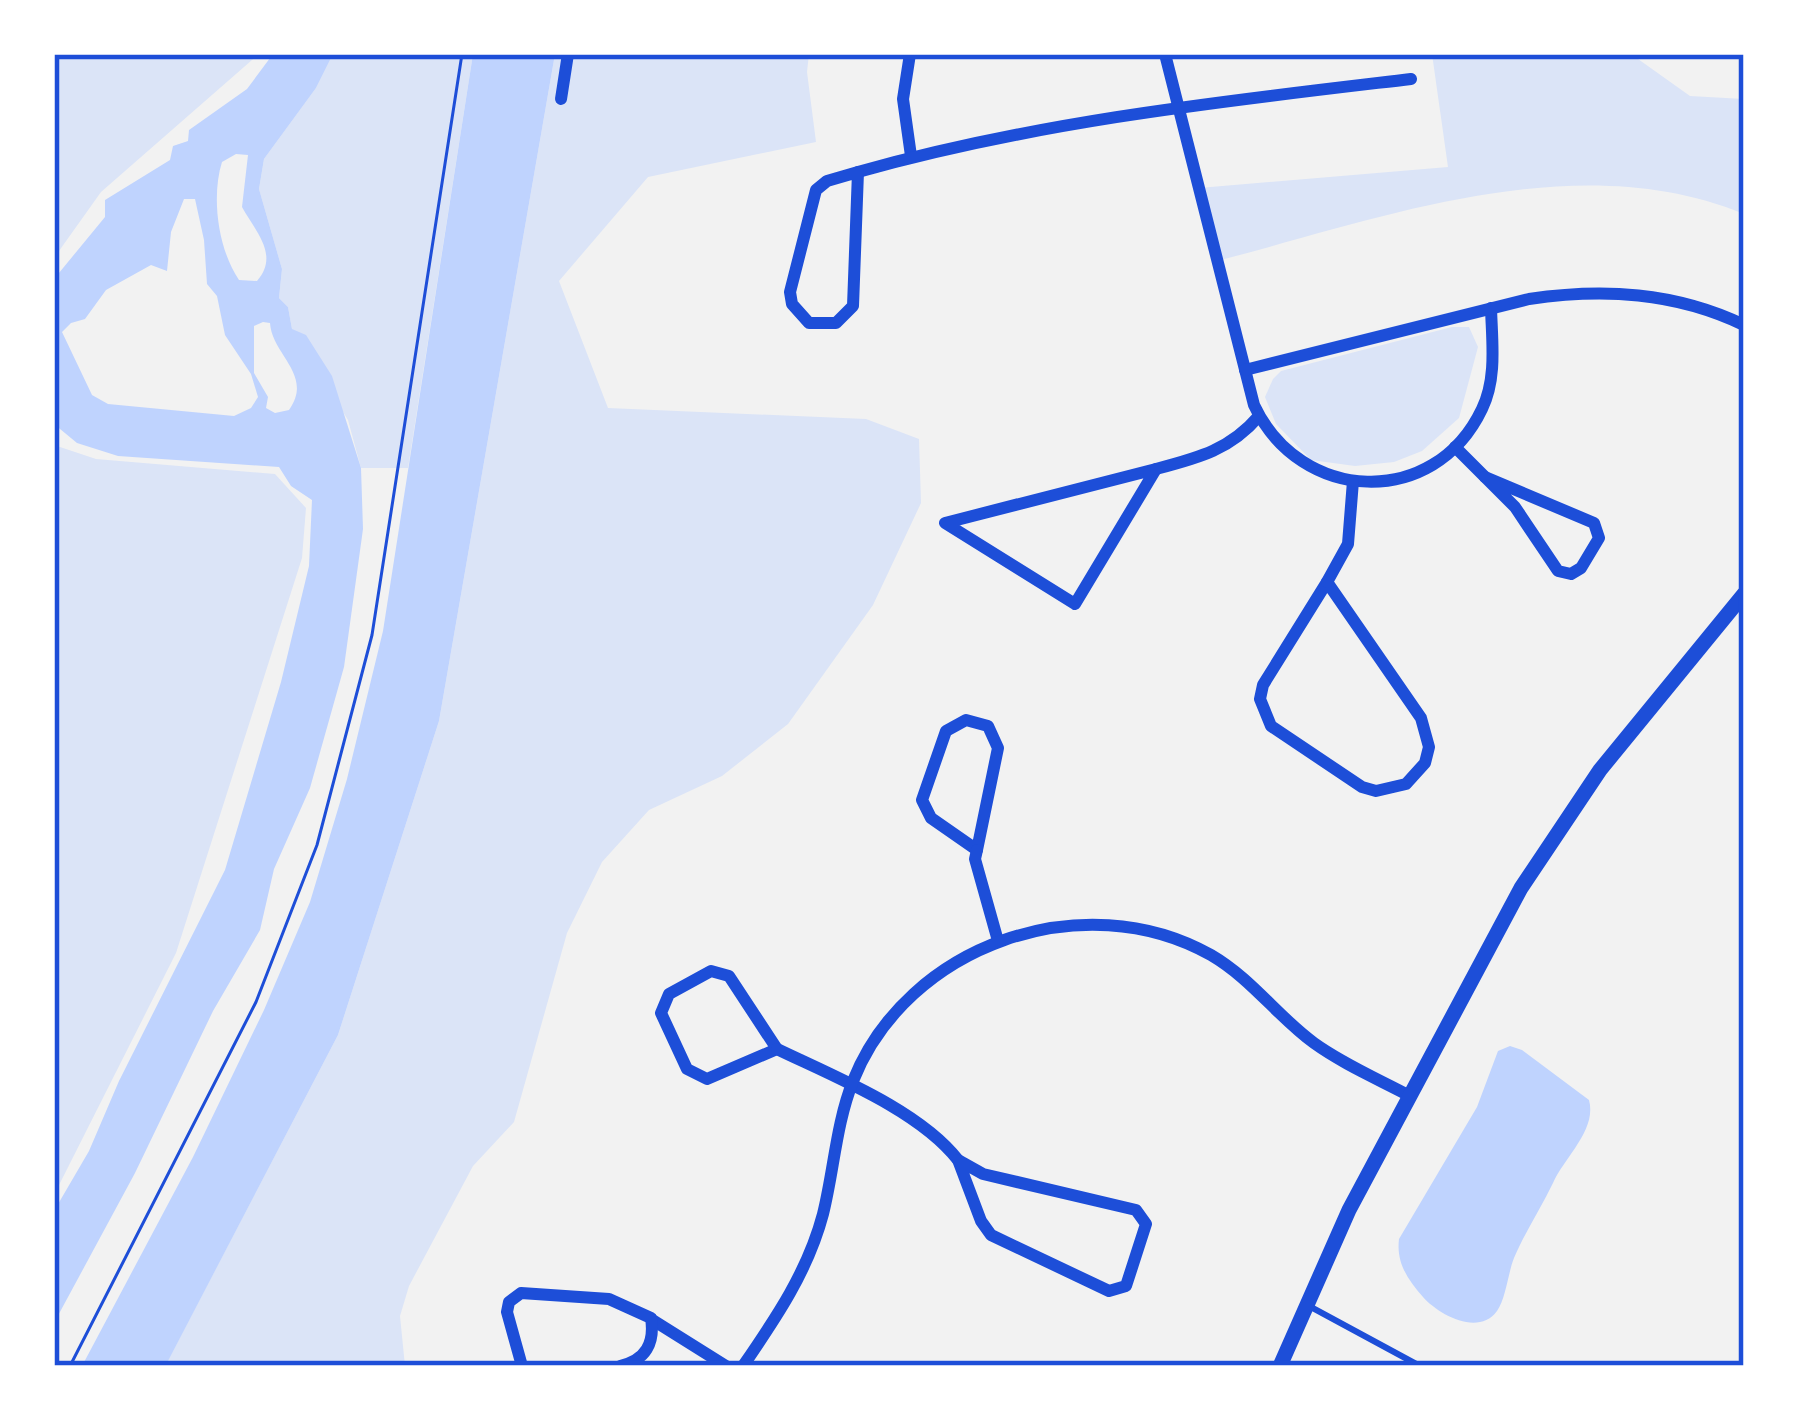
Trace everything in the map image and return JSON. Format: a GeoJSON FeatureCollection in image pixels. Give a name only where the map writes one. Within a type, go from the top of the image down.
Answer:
{"type":"FeatureCollection","features":[{"type":"Feature","properties":{"kind":"street"},"geometry":{"type":"LineString","coordinates":[[561,99],[568,54]]}},
{"type":"Feature","properties":{"kind":"street"},"geometry":{"type":"LineString","coordinates":[[910,54],[903,99],[911,156]]}},
{"type":"Feature","properties":{"kind":"street"},"geometry":{"type":"LineString","coordinates":[[1165,54],[1259,416],[1291,455],[1315,470],[1353,481],[1399,479],[1421,471],[1455,447],[1472,428],[1491,382],[1491,308]]}},
{"type":"Feature","properties":{"kind":"street"},"geometry":{"type":"LineString","coordinates":[[858,172],[854,306],[836,323],[809,322],[792,304],[790,292],[811,200],[827,181],[911,156],[988,138],[1179,106],[1411,79]]}},
{"type":"Feature","properties":{"kind":"street"},"geometry":{"type":"LineString","coordinates":[[1245,370],[1569,293],[1604,292],[1685,303],[1744,325]]}},
{"type":"Feature","properties":{"kind":"street"},"geometry":{"type":"LineString","coordinates":[[1156,470],[1075,604],[945,523],[1211,455],[1259,416]]}},
{"type":"Feature","properties":{"kind":"street"},"geometry":{"type":"LineString","coordinates":[[1455,447],[1485,477],[1515,507],[1558,571],[1571,574],[1581,568],[1599,538],[1594,523],[1485,477]]}},
{"type":"Feature","properties":{"kind":"street"},"geometry":{"type":"LineString","coordinates":[[1327,582],[1427,731],[1425,763],[1406,784],[1392,790],[1361,787],[1271,726],[1263,714],[1263,685],[1348,544],[1353,481]]}},
{"type":"Feature","properties":{"kind":"street"},"geometry":{"type":"LineString","coordinates":[[1280,1366],[1410,1096],[1521,888],[1600,770],[1744,594]]}},
{"type":"Feature","properties":{"kind":"street"},"geometry":{"type":"LineString","coordinates":[[976,850],[931,818],[922,800],[946,731],[966,719],[988,726],[998,748],[975,860],[998,941]]}},
{"type":"Feature","properties":{"kind":"street"},"geometry":{"type":"LineString","coordinates":[[746,1365],[790,1296],[811,1252],[824,1213],[851,1084],[872,1045],[914,994],[968,954],[998,941],[1061,926],[1101,925],[1175,939],[1242,975],[1318,1045],[1410,1096]]}},
{"type":"Feature","properties":{"kind":"street"},"geometry":{"type":"LineString","coordinates":[[777,1049],[718,1076],[696,1076],[687,1069],[663,1021],[663,1003],[669,994],[711,971],[721,971],[777,1049],[851,1084],[949,1148],[981,1221],[992,1235],[1109,1291],[1126,1286],[1146,1225],[1136,1210],[983,1174],[958,1160]]}},
{"type":"Feature","properties":{"kind":"street"},"geometry":{"type":"LineString","coordinates":[[522,1366],[506,1312],[521,1292],[609,1299],[651,1318],[726,1366]]}},
{"type":"Feature","properties":{"kind":"street"},"geometry":{"type":"LineString","coordinates":[[620,1366],[632,1364],[650,1346],[651,1318]]}},
{"type":"Feature","properties":{"kind":"lane"},"geometry":{"type":"LineString","coordinates":[[1306,1305],[1420,1366]]}},
{"type":"Feature","properties":{"kind":"path"},"geometry":{"type":"LineString","coordinates":[[70,1366],[256,1002],[317,845],[372,635],[463,54]]}},
{"type":"Feature","properties":{"kind":"shaded area"},"geometry":{"type":"Polygon","coordinates":[[[54,54],[259,54],[101,192],[54,258],[54,54]]]}},
{"type":"Feature","properties":{"kind":"shaded area"},"geometry":{"type":"Polygon","coordinates":[[[333,54],[473,54],[408,468],[361,468],[348,420],[292,329],[288,307],[279,298],[282,269],[259,189],[264,159],[316,88],[333,54]]]}},
{"type":"Feature","properties":{"kind":"shaded area"},"geometry":{"type":"Polygon","coordinates":[[[555,54],[809,54],[816,142],[648,177],[559,281],[608,408],[866,419],[919,439],[921,503],[873,605],[788,724],[722,776],[649,810],[602,862],[567,933],[514,1122],[473,1166],[409,1286],[400,1316],[405,1366],[165,1366],[338,1035],[439,721],[555,54]]]}},
{"type":"Feature","properties":{"kind":"shaded area"},"geometry":{"type":"Polygon","coordinates":[[[1432,54],[1631,54],[1690,96],[1744,99],[1744,214],[1680,194],[1614,186],[1547,187],[1412,209],[1217,261],[1199,188],[1448,167],[1432,54]]]}},
{"type":"Feature","properties":{"kind":"shaded area"},"geometry":{"type":"Polygon","coordinates":[[[1452,327],[1469,327],[1478,347],[1459,418],[1422,451],[1394,462],[1355,466],[1311,460],[1276,424],[1265,397],[1281,371],[1452,327]]]}},
{"type":"Feature","properties":{"kind":"shaded area"},"geometry":{"type":"Polygon","coordinates":[[[54,445],[96,459],[275,474],[306,508],[302,558],[176,953],[54,1195],[54,445]]]}},
{"type":"Feature","properties":{"kind":"water"},"geometry":{"type":"Polygon","coordinates":[[[273,54],[333,54],[316,88],[264,159],[259,189],[282,269],[279,298],[288,307],[292,329],[306,335],[332,376],[361,468],[363,529],[344,667],[310,788],[274,869],[260,930],[213,1011],[135,1173],[54,1323],[54,1211],[89,1151],[225,870],[281,682],[309,566],[312,500],[291,486],[279,467],[118,456],[77,443],[54,424],[54,279],[105,217],[105,200],[170,160],[173,146],[188,141],[189,130],[247,89],[273,54]],[[236,154],[222,162],[219,222],[239,280],[257,281],[266,252],[242,207],[248,155],[236,154]],[[184,199],[171,232],[167,271],[151,265],[106,290],[85,319],[62,332],[92,395],[108,404],[234,416],[251,408],[258,397],[251,374],[225,335],[217,296],[207,284],[195,199],[184,199]],[[270,323],[254,326],[254,373],[268,397],[266,408],[275,413],[289,410],[295,398],[295,376],[270,323]]]}},
{"type":"Feature","properties":{"kind":"water"},"geometry":{"type":"Polygon","coordinates":[[[473,54],[555,54],[439,721],[338,1035],[168,1361],[165,1366],[82,1366],[193,1157],[264,1010],[310,902],[347,779],[383,631],[473,54]]]}},
{"type":"Feature","properties":{"kind":"water"},"geometry":{"type":"Polygon","coordinates":[[[1510,1046],[1589,1100],[1590,1111],[1584,1132],[1518,1248],[1497,1311],[1489,1319],[1469,1322],[1438,1310],[1418,1291],[1401,1263],[1399,1239],[1477,1107],[1498,1051],[1510,1046]]]}}]}
